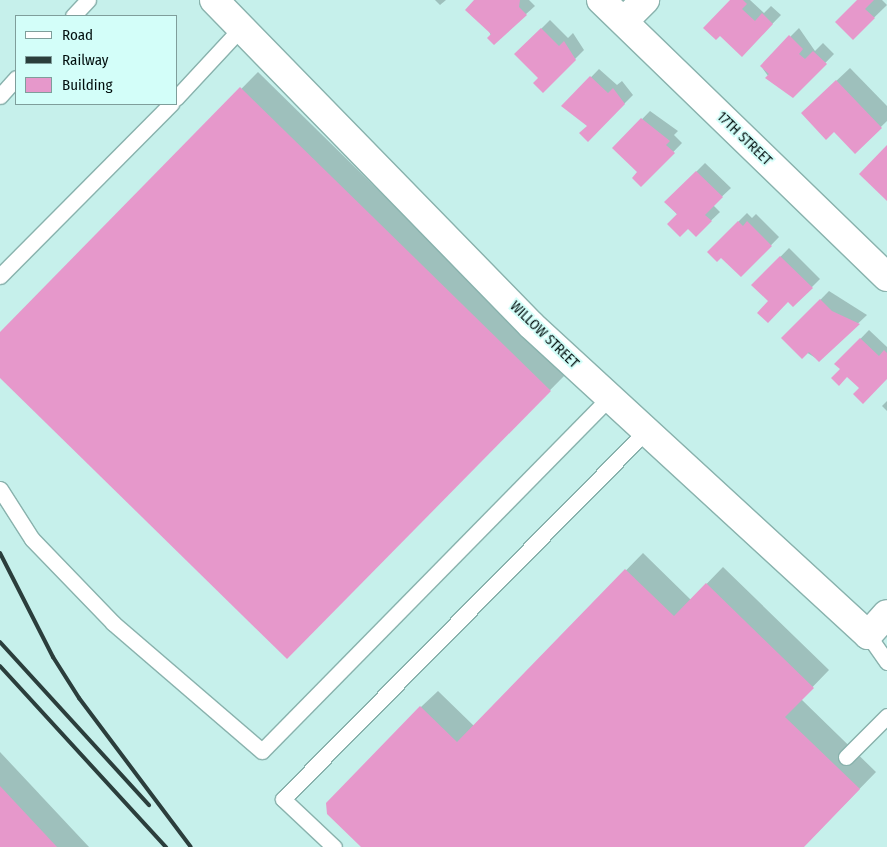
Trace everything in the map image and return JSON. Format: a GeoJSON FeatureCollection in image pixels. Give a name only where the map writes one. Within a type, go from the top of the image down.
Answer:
{"type":"FeatureCollection","features":[{"type":"Feature","properties":{"kind":"street","name":"WILLOW STREET"},"geometry":{"type":"LineString","coordinates":[[214,0],[531,324],[868,635]]}},
{"type":"Feature","properties":{"kind":"street","name":"17TH STREET"},"geometry":{"type":"LineString","coordinates":[[602,0],[887,277]]}},
{"type":"Feature","properties":{"kind":"street"},"geometry":{"type":"LineString","coordinates":[[624,21],[645,0]]}},
{"type":"Feature","properties":{"kind":"street"},"geometry":{"type":"LineString","coordinates":[[868,635],[887,614]]}},
{"type":"Feature","properties":{"kind":"lane"},"geometry":{"type":"LineString","coordinates":[[74,15],[88,0]]}},
{"type":"Feature","properties":{"kind":"lane"},"geometry":{"type":"LineString","coordinates":[[178,96],[241,28]]}},
{"type":"Feature","properties":{"kind":"lane"},"geometry":{"type":"LineString","coordinates":[[0,96],[15,79]]}},
{"type":"Feature","properties":{"kind":"lane"},"geometry":{"type":"LineString","coordinates":[[0,276],[170,105]]}},
{"type":"Feature","properties":{"kind":"lane"},"geometry":{"type":"LineString","coordinates":[[0,489],[32,539],[113,623],[262,751],[610,397]]}},
{"type":"Feature","properties":{"kind":"lane"},"geometry":{"type":"LineString","coordinates":[[334,847],[283,799],[646,431]]}},
{"type":"Feature","properties":{"kind":"lane"},"geometry":{"type":"LineString","coordinates":[[868,635],[887,662]]}},
{"type":"Feature","properties":{"kind":"lane"},"geometry":{"type":"LineString","coordinates":[[846,757],[887,716]]}},
{"type":"Feature","properties":{"kind":"building"},"geometry":{"type":"Polygon","coordinates":[[[474,0],[520,0],[519,7],[527,15],[494,45],[487,38],[491,34],[465,10],[474,0]]]}},
{"type":"Feature","properties":{"kind":"building"},"geometry":{"type":"Polygon","coordinates":[[[730,0],[743,0],[747,4],[742,9],[755,21],[762,13],[773,24],[742,57],[720,36],[716,40],[703,28],[730,0]]]}},
{"type":"Feature","properties":{"kind":"building"},"geometry":{"type":"Polygon","coordinates":[[[857,0],[874,0],[865,9],[875,18],[853,40],[835,22],[857,0]]]}},
{"type":"Feature","properties":{"kind":"building"},"geometry":{"type":"Polygon","coordinates":[[[541,28],[559,46],[564,41],[576,60],[543,93],[533,83],[538,78],[514,54],[541,28]]]}},
{"type":"Feature","properties":{"kind":"building"},"geometry":{"type":"Polygon","coordinates":[[[789,35],[803,49],[799,54],[805,59],[813,51],[827,64],[793,98],[765,78],[769,74],[760,66],[789,35]]]}},
{"type":"Feature","properties":{"kind":"building"},"geometry":{"type":"Polygon","coordinates":[[[590,76],[608,93],[613,88],[625,104],[588,142],[579,133],[587,126],[561,106],[590,76]]]}},
{"type":"Feature","properties":{"kind":"building"},"geometry":{"type":"Polygon","coordinates":[[[836,80],[882,128],[855,154],[834,132],[826,140],[801,113],[836,80]]]}},
{"type":"Feature","properties":{"kind":"building"},"geometry":{"type":"Polygon","coordinates":[[[240,87],[551,391],[287,659],[0,378],[0,332],[240,87]]]}},
{"type":"Feature","properties":{"kind":"building"},"geometry":{"type":"Polygon","coordinates":[[[641,118],[670,141],[666,145],[675,153],[641,187],[632,178],[637,172],[612,148],[641,118]]]}},
{"type":"Feature","properties":{"kind":"building"},"geometry":{"type":"Polygon","coordinates":[[[887,145],[887,201],[859,174],[887,145]]]}},
{"type":"Feature","properties":{"kind":"building"},"geometry":{"type":"Polygon","coordinates":[[[696,171],[723,197],[705,215],[712,221],[696,237],[688,229],[680,237],[667,224],[677,214],[664,202],[696,171]]]}},
{"type":"Feature","properties":{"kind":"building"},"geometry":{"type":"Polygon","coordinates":[[[738,221],[743,226],[747,221],[772,246],[741,277],[721,258],[717,262],[707,252],[738,221]]]}},
{"type":"Feature","properties":{"kind":"building"},"geometry":{"type":"Polygon","coordinates":[[[780,256],[813,288],[793,307],[788,302],[768,323],[757,313],[768,301],[751,285],[780,256]]]}},
{"type":"Feature","properties":{"kind":"building"},"geometry":{"type":"Polygon","coordinates":[[[820,299],[832,311],[860,324],[819,362],[809,352],[802,359],[781,338],[820,299]]]}},
{"type":"Feature","properties":{"kind":"building"},"geometry":{"type":"Polygon","coordinates":[[[860,338],[879,356],[884,350],[887,353],[887,379],[863,404],[853,394],[859,388],[847,377],[839,386],[831,378],[840,369],[834,364],[860,338]]]}},
{"type":"Feature","properties":{"kind":"building"},"geometry":{"type":"Polygon","coordinates":[[[625,569],[674,616],[706,583],[814,688],[785,717],[860,789],[804,847],[361,847],[327,814],[326,803],[420,706],[457,742],[625,569]]]}},
{"type":"Feature","properties":{"kind":"building"},"geometry":{"type":"Polygon","coordinates":[[[0,786],[57,847],[0,847],[0,786]]]}},
{"type":"Feature","properties":{"kind":"railway"},"geometry":{"type":"LineString","coordinates":[[0,553],[53,657],[79,698],[191,847]]}},
{"type":"Feature","properties":{"kind":"railway"},"geometry":{"type":"LineString","coordinates":[[0,642],[149,805]]}},
{"type":"Feature","properties":{"kind":"railway"},"geometry":{"type":"LineString","coordinates":[[0,666],[166,847]]}}]}
